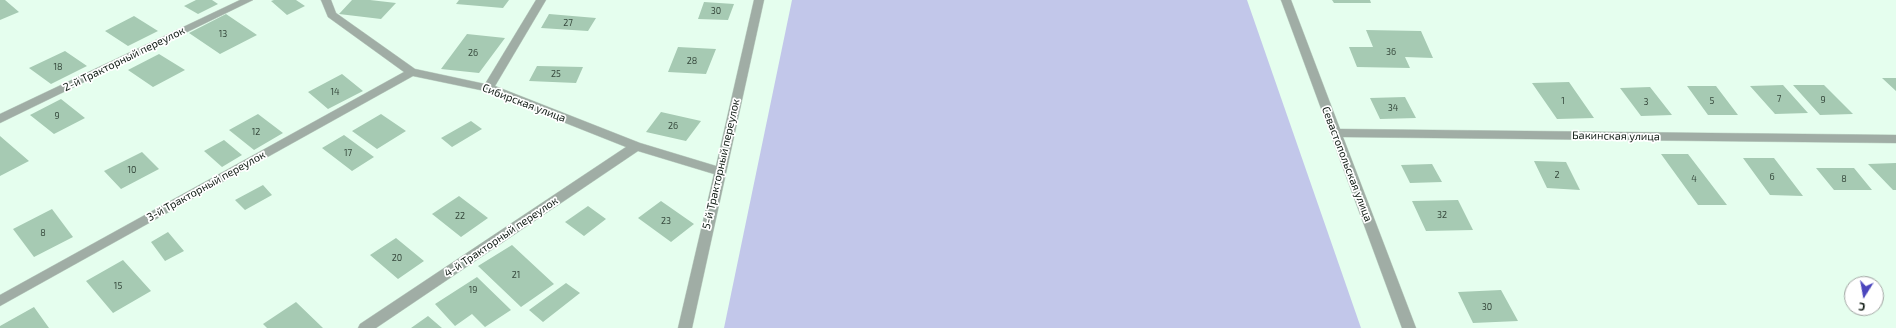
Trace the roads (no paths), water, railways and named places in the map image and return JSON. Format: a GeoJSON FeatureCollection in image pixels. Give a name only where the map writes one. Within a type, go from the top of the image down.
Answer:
{"type":"FeatureCollection","features":[{"type":"Feature","properties":{"kind":"street","name":"2-й Тракторный переулок"},"geometry":{"type":"LineString","coordinates":[[0,119],[248,0]]}},
{"type":"Feature","properties":{"kind":"street","name":"Сибирская улица"},"geometry":{"type":"LineString","coordinates":[[326,0],[332,15],[412,72],[488,88],[636,146],[719,171]]}},
{"type":"Feature","properties":{"kind":"street"},"geometry":{"type":"LineString","coordinates":[[488,88],[541,0]]}},
{"type":"Feature","properties":{"kind":"street","name":"5-й Тракторный переулок"},"geometry":{"type":"LineString","coordinates":[[685,328],[719,171],[759,0]]}},
{"type":"Feature","properties":{"kind":"street","name":"Севастопольская улица"},"geometry":{"type":"LineString","coordinates":[[1286,0],[1409,328]]}},
{"type":"Feature","properties":{"kind":"street","name":"3-й Тракторный переулок"},"geometry":{"type":"LineString","coordinates":[[0,301],[412,72]]}},
{"type":"Feature","properties":{"kind":"street","name":"Бакинская улица"},"geometry":{"type":"LineString","coordinates":[[1336,133],[1896,139]]}},
{"type":"Feature","properties":{"kind":"street","name":"4-й Тракторный переулок"},"geometry":{"type":"LineString","coordinates":[[365,328],[636,146]]}}]}
